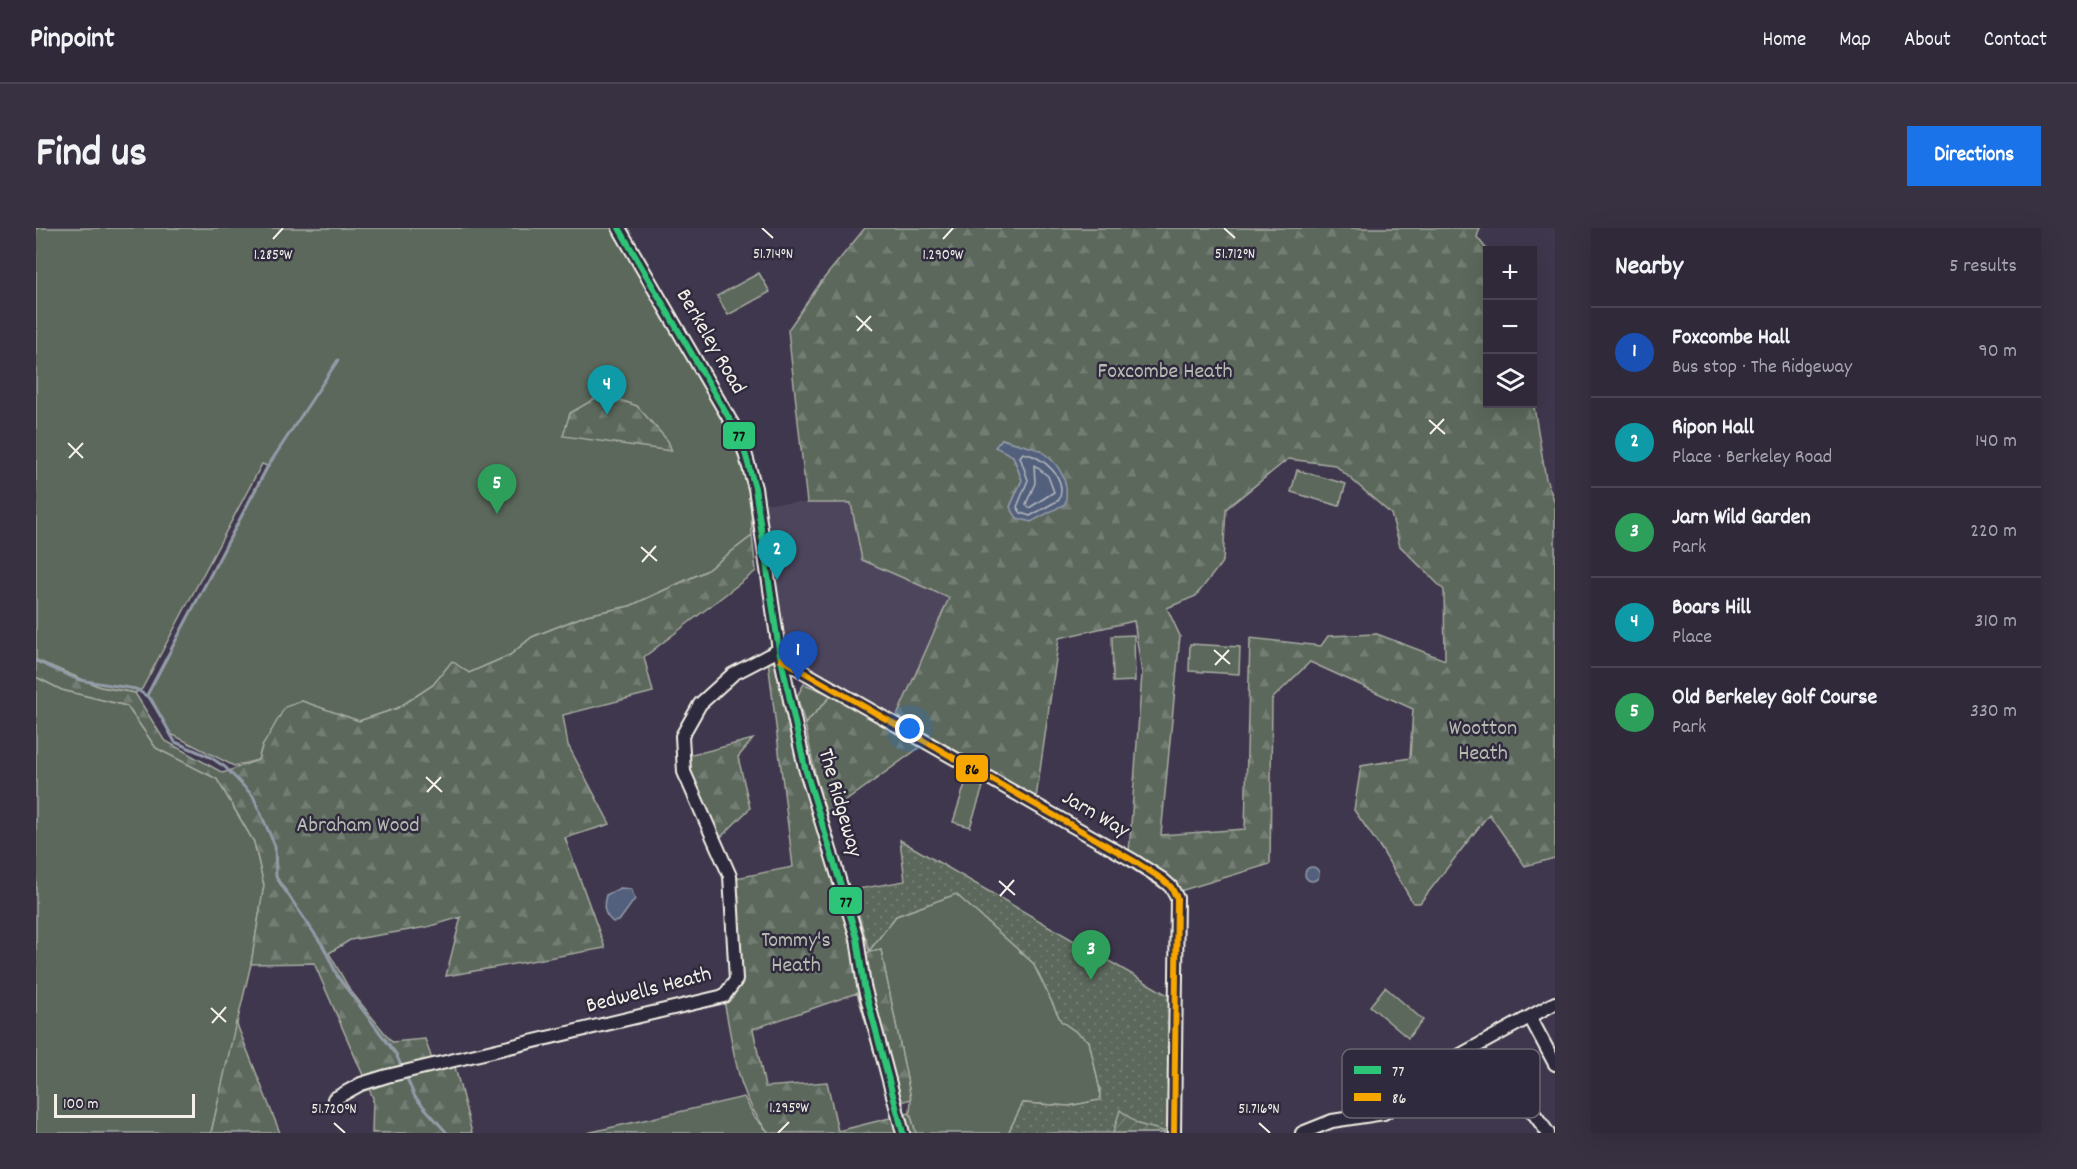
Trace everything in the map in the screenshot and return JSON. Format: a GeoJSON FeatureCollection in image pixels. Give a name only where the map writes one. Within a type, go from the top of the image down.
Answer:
{"type":"FeatureCollection","features":[{"type":"Feature","properties":{"kind":"street","name":"Berkeley Road"},"geometry":{"type":"LineString","coordinates":[[619,228],[741,439],[757,500],[780,655]]}},
{"type":"Feature","properties":{"kind":"street","name":"Bedwells Heath"},"geometry":{"type":"LineString","coordinates":[[334,1099],[361,1084],[387,1076],[724,996],[736,980],[730,876],[684,772],[682,736],[700,704],[733,674],[780,655]]}},
{"type":"Feature","properties":{"kind":"street","name":"The Ridgeway"},"geometry":{"type":"LineString","coordinates":[[780,655],[805,768],[857,938],[864,986],[903,1133]]}},
{"type":"Feature","properties":{"kind":"street","name":"Jarn Way"},"geometry":{"type":"LineString","coordinates":[[780,655],[1134,861],[1172,887],[1177,898],[1174,1133]]}},
{"type":"Feature","properties":{"kind":"street"},"geometry":{"type":"LineString","coordinates":[[1472,1049],[1555,1003]]}},
{"type":"Feature","properties":{"kind":"street"},"geometry":{"type":"LineString","coordinates":[[1530,1017],[1555,1064]]}},
{"type":"Feature","properties":{"kind":"street"},"geometry":{"type":"LineString","coordinates":[[1302,1133],[1332,1121],[1352,1118]]}},
{"type":"Feature","properties":{"kind":"street"},"geometry":{"type":"LineString","coordinates":[[1535,1118],[1548,1133]]}},
{"type":"Feature","properties":{"kind":"shaded area"},"geometry":{"type":"Polygon","coordinates":[[[763,503],[851,503],[862,560],[950,598],[897,716],[788,657],[763,503]]]}},
{"type":"Feature","properties":{"kind":"green space"},"geometry":{"type":"Polygon","coordinates":[[[36,228],[614,228],[691,355],[725,422],[739,456],[749,490],[752,536],[706,571],[630,606],[587,615],[532,637],[510,655],[469,673],[452,662],[433,685],[398,708],[359,721],[302,701],[262,746],[258,760],[234,766],[171,734],[147,695],[267,466],[262,464],[142,689],[135,693],[100,687],[36,660],[36,228]]]}},
{"type":"Feature","properties":{"kind":"green space","name":"Foxcombe Heath"},"geometry":{"type":"Polygon","coordinates":[[[865,228],[1480,228],[1477,237],[1484,246],[1483,408],[1534,408],[1546,479],[1555,503],[1555,858],[1525,866],[1489,814],[1420,903],[1413,903],[1382,850],[1354,810],[1361,766],[1410,758],[1413,709],[1310,662],[1272,699],[1270,864],[1170,894],[1128,866],[1142,674],[1134,621],[1059,638],[1036,798],[897,716],[949,598],[862,560],[851,503],[807,503],[788,330],[821,282],[865,228]],[[1002,439],[1013,456],[1022,480],[1010,507],[1041,451],[1002,439]],[[1288,459],[1226,509],[1223,561],[1196,596],[1167,608],[1180,636],[1161,835],[1245,829],[1250,638],[1321,646],[1328,636],[1377,634],[1445,660],[1444,590],[1400,546],[1391,514],[1335,465],[1288,459]]]}},
{"type":"Feature","properties":{"kind":"green space"},"geometry":{"type":"Polygon","coordinates":[[[759,273],[770,292],[728,315],[717,296],[759,273]]]}},
{"type":"Feature","properties":{"kind":"green space"},"geometry":{"type":"Polygon","coordinates":[[[603,394],[637,406],[668,441],[672,451],[563,436],[570,413],[603,394]]]}},
{"type":"Feature","properties":{"kind":"green space"},"geometry":{"type":"Polygon","coordinates":[[[1297,470],[1346,484],[1339,506],[1291,492],[1297,470]]]}},
{"type":"Feature","properties":{"kind":"green space","name":"Abraham Wood"},"geometry":{"type":"Polygon","coordinates":[[[752,536],[756,571],[644,657],[653,692],[563,715],[568,745],[610,824],[565,838],[605,948],[446,976],[461,917],[427,927],[350,940],[329,953],[350,990],[392,1042],[425,1039],[436,1071],[455,1067],[472,1133],[372,1133],[373,1098],[314,963],[251,964],[264,885],[254,842],[217,779],[156,748],[127,706],[62,690],[36,677],[36,660],[100,687],[135,693],[164,740],[223,773],[258,760],[262,747],[285,707],[302,701],[359,721],[398,708],[433,685],[452,661],[469,673],[510,655],[532,637],[587,615],[630,606],[706,571],[752,536]]]}},
{"type":"Feature","properties":{"kind":"green space"},"geometry":{"type":"Polygon","coordinates":[[[1134,635],[1135,681],[1113,682],[1112,636],[1134,635]]]}},
{"type":"Feature","properties":{"kind":"green space"},"geometry":{"type":"Polygon","coordinates":[[[1190,644],[1240,647],[1239,674],[1189,671],[1190,644]]]}},
{"type":"Feature","properties":{"kind":"green space","name":"Tommy's Heath"},"geometry":{"type":"Polygon","coordinates":[[[768,660],[777,663],[854,955],[881,950],[911,1099],[890,1106],[857,993],[753,1029],[765,1087],[827,1082],[838,1131],[910,1113],[916,1133],[769,1133],[749,1103],[743,1087],[724,1001],[738,986],[736,878],[793,867],[768,660]]]}},
{"type":"Feature","properties":{"kind":"green space"},"geometry":{"type":"Polygon","coordinates":[[[36,677],[62,690],[127,706],[156,748],[217,779],[254,842],[264,885],[251,964],[211,1133],[36,1133],[36,677]]]}},
{"type":"Feature","properties":{"kind":"green space"},"geometry":{"type":"Polygon","coordinates":[[[804,684],[832,695],[805,724],[797,696],[804,684]]]}},
{"type":"Feature","properties":{"kind":"green space"},"geometry":{"type":"Polygon","coordinates":[[[832,695],[920,747],[824,817],[805,724],[832,695]]]}},
{"type":"Feature","properties":{"kind":"green space"},"geometry":{"type":"Polygon","coordinates":[[[753,739],[738,757],[750,808],[718,840],[693,786],[688,756],[753,739]]]}},
{"type":"Feature","properties":{"kind":"green space"},"geometry":{"type":"Polygon","coordinates":[[[966,781],[983,787],[970,827],[953,822],[966,781]]]}},
{"type":"Feature","properties":{"kind":"green space"},"geometry":{"type":"Polygon","coordinates":[[[900,840],[1171,997],[1170,1133],[1008,1133],[1023,1103],[1069,1106],[1100,1100],[1100,1090],[1089,1041],[1061,1021],[1033,963],[956,894],[896,916],[869,951],[852,890],[905,881],[900,840]]]}},
{"type":"Feature","properties":{"kind":"green space"},"geometry":{"type":"Polygon","coordinates":[[[956,894],[1033,963],[1061,1021],[1089,1041],[1100,1090],[1100,1100],[1069,1106],[1023,1103],[1008,1133],[916,1133],[910,1113],[911,1099],[881,950],[869,951],[896,916],[956,894]]]}},
{"type":"Feature","properties":{"kind":"green space"},"geometry":{"type":"Polygon","coordinates":[[[1385,987],[1423,1020],[1408,1038],[1370,1006],[1385,987]]]}},
{"type":"Feature","properties":{"kind":"green space"},"geometry":{"type":"Polygon","coordinates":[[[236,1022],[280,1133],[211,1133],[236,1022]]]}},
{"type":"Feature","properties":{"kind":"green space"},"geometry":{"type":"Polygon","coordinates":[[[744,1097],[754,1116],[769,1133],[587,1133],[744,1097]]]}},
{"type":"Feature","properties":{"kind":"green space"},"geometry":{"type":"Polygon","coordinates":[[[1120,1110],[1138,1124],[1170,1133],[1113,1133],[1120,1110]]]}},
{"type":"Feature","properties":{"kind":"water"},"geometry":{"type":"Polygon","coordinates":[[[1002,439],[1039,450],[1054,462],[1065,481],[1065,504],[1031,522],[1017,518],[1010,507],[1022,480],[1013,456],[995,447],[1002,439]]]}},
{"type":"Feature","properties":{"kind":"water"},"geometry":{"type":"Polygon","coordinates":[[[1312,867],[1317,869],[1319,874],[1317,879],[1312,881],[1307,879],[1305,874],[1307,869],[1312,867]]]}},
{"type":"Feature","properties":{"kind":"water"},"geometry":{"type":"Polygon","coordinates":[[[620,888],[631,889],[635,899],[619,921],[613,922],[606,913],[605,899],[606,895],[620,888]]]}},
{"type":"Feature","properties":{"kind":"waterway"},"geometry":{"type":"LineString","coordinates":[[147,695],[268,466],[338,360]]}},
{"type":"Feature","properties":{"kind":"waterway"},"geometry":{"type":"LineString","coordinates":[[36,661],[79,680],[136,689],[151,699],[175,742],[210,757],[225,767],[253,796],[275,846],[276,877],[323,946],[338,977],[396,1054],[402,1068]]}},
{"type":"Feature","properties":{"kind":"waterway"},"geometry":{"type":"LineString","coordinates":[[405,1074],[415,1097],[447,1133]]}},
{"type":"Feature","properties":{"kind":"transit line","name":"77"},"geometry":{"type":"LineString","coordinates":[[619,228],[741,439],[755,488],[779,650],[805,768],[857,938],[864,986],[903,1133]]}},
{"type":"Feature","properties":{"kind":"transit line","name":"86"},"geometry":{"type":"LineString","coordinates":[[781,659],[1134,861],[1171,887],[1177,898],[1174,1133]]}},
{"type":"Feature","properties":{"kind":"place","name":"Boars Hill"},"geometry":{"type":"Point","coordinates":[607,415]}},
{"type":"Feature","properties":{"kind":"place","name":"Old Berkeley Golf Course"},"geometry":{"type":"Point","coordinates":[497,514]}},
{"type":"Feature","properties":{"kind":"place","name":"Ripon Hall"},"geometry":{"type":"Point","coordinates":[777,580]}},
{"type":"Feature","properties":{"kind":"place","name":"Foxcombe Hall"},"geometry":{"type":"Point","coordinates":[798,681]}},
{"type":"Feature","properties":{"kind":"place","name":"Jarn Wild Garden"},"geometry":{"type":"Point","coordinates":[1091,980]}},
{"type":"Feature","properties":{"kind":"park label","name":"Wootton Heath"},"geometry":{"type":"Point","coordinates":[1483,742]}}]}
